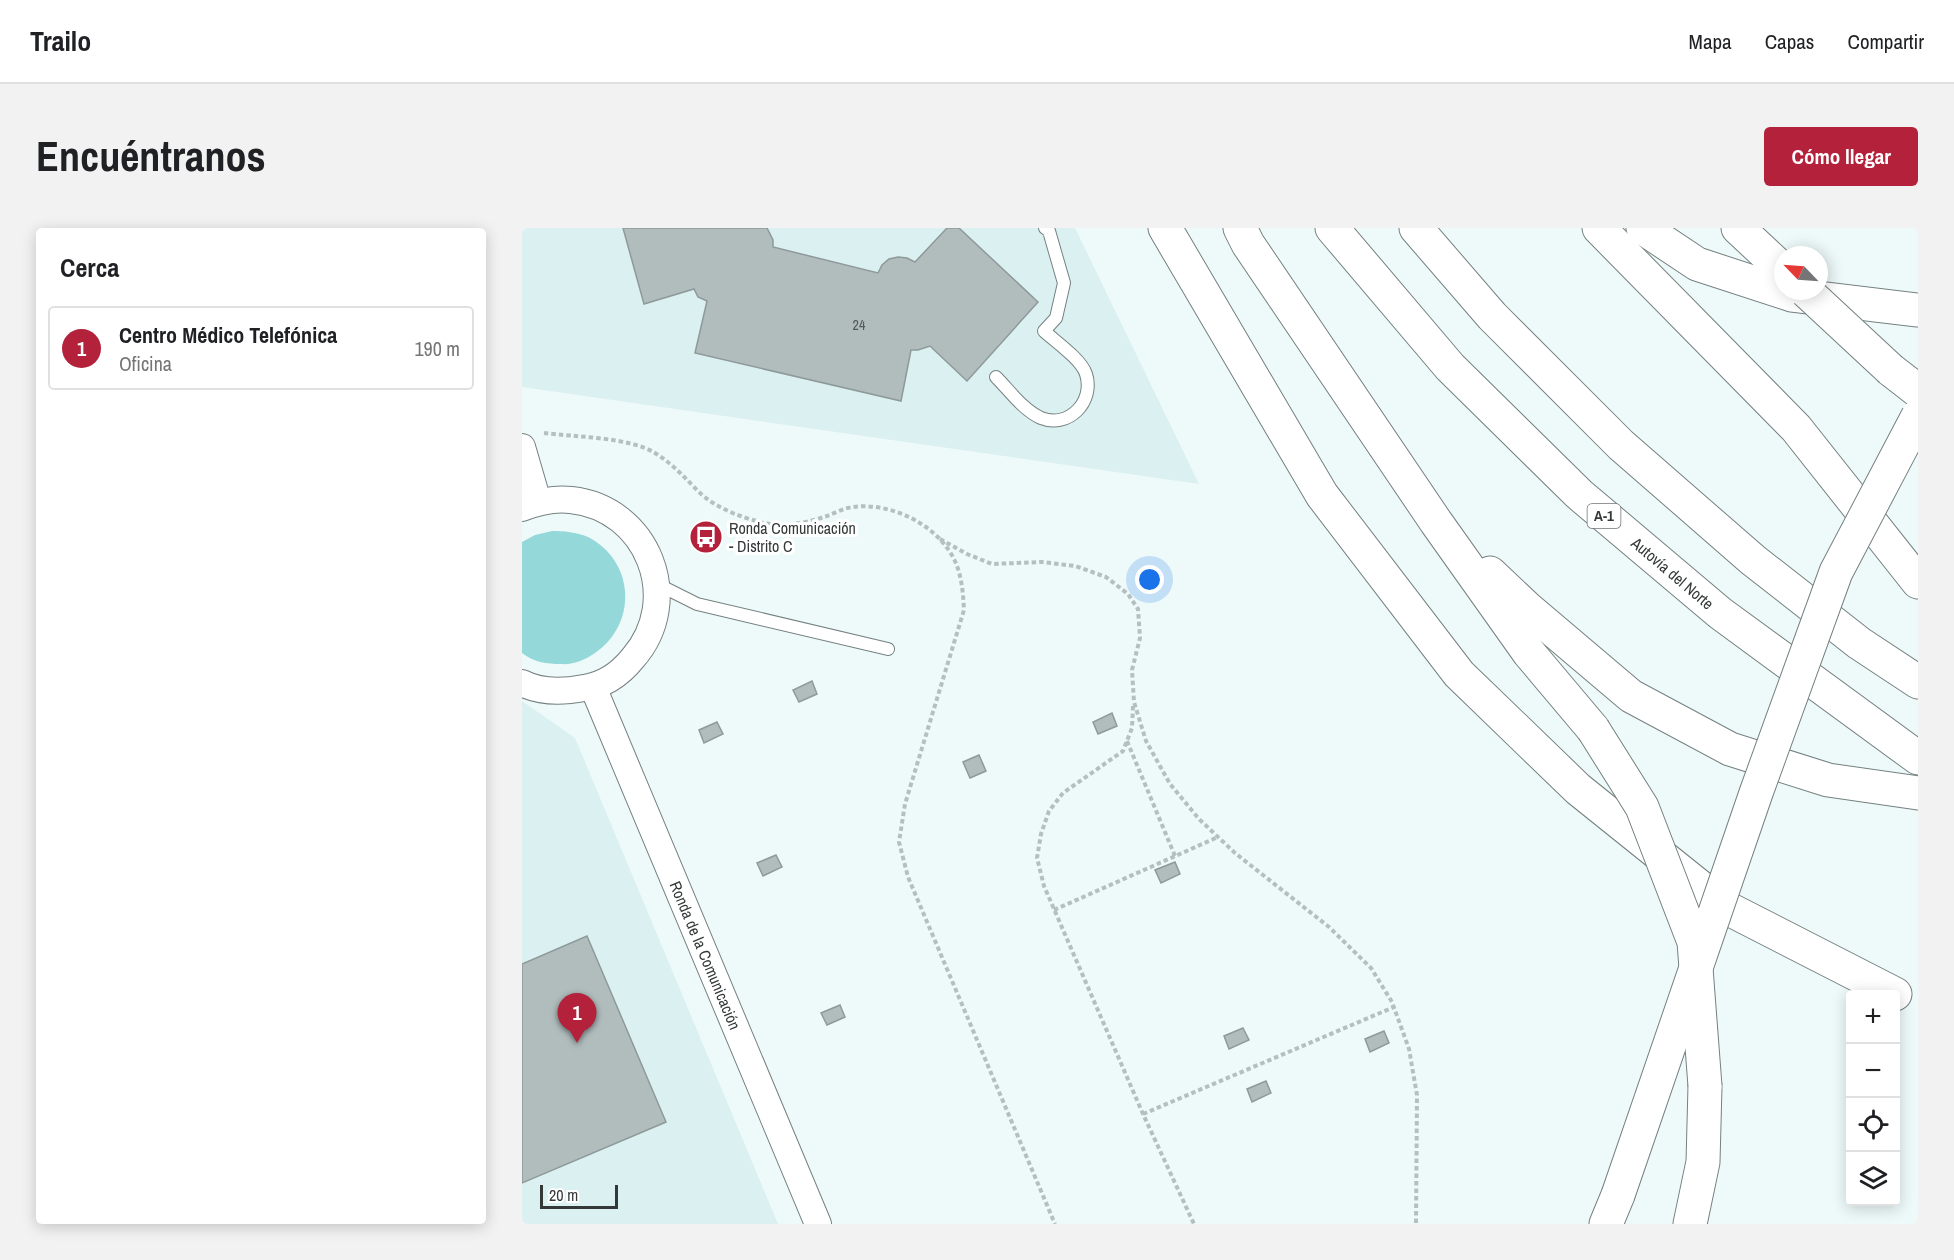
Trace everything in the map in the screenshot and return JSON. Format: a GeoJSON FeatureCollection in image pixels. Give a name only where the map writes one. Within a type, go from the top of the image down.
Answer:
{"type":"FeatureCollection","features":[{"type":"Feature","properties":{"kind":"highway"},"geometry":{"type":"LineString","coordinates":[[1166,228],[1322,495],[1459,674],[1578,789],[1725,907],[1885,990]]}},
{"type":"Feature","properties":{"kind":"highway"},"geometry":{"type":"LineString","coordinates":[[1171,228],[1191,269]]}},
{"type":"Feature","properties":{"kind":"highway"},"geometry":{"type":"LineString","coordinates":[[1240,228],[1248,244],[1436,522],[1529,653],[1593,729],[1642,807],[1694,942],[1705,1086],[1703,1162],[1690,1224]]}},
{"type":"Feature","properties":{"kind":"highway","name":"Autovía del Norte"},"geometry":{"type":"LineString","coordinates":[[1332,228],[1450,367],[1579,494],[1720,613],[1918,758]]}},
{"type":"Feature","properties":{"kind":"highway"},"geometry":{"type":"LineString","coordinates":[[1416,228],[1492,316],[1621,445],[1753,560],[1859,643],[1918,682]]}},
{"type":"Feature","properties":{"kind":"highway"},"geometry":{"type":"LineString","coordinates":[[1599,228],[1796,428],[1918,582]]}},
{"type":"Feature","properties":{"kind":"highway"},"geometry":{"type":"LineString","coordinates":[[1643,228],[1697,264],[1792,295],[1918,310]]}},
{"type":"Feature","properties":{"kind":"highway"},"geometry":{"type":"LineString","coordinates":[[1738,228],[1774,262]]}},
{"type":"Feature","properties":{"kind":"highway"},"geometry":{"type":"LineString","coordinates":[[1816,300],[1891,370],[1918,391]]}},
{"type":"Feature","properties":{"kind":"highway"},"geometry":{"type":"LineString","coordinates":[[1612,1210],[1752,804],[1836,572],[1918,416]]}},
{"type":"Feature","properties":{"kind":"highway"},"geometry":{"type":"LineString","coordinates":[[1436,522],[1526,607],[1631,696],[1730,749],[1828,780],[1918,793]]}},
{"type":"Feature","properties":{"kind":"highway"},"geometry":{"type":"LineString","coordinates":[[1900,997],[1918,1006]]}},
{"type":"Feature","properties":{"kind":"street"},"geometry":{"type":"LineString","coordinates":[[522,683],[529,687],[562,692],[593,687],[622,671],[644,646],[656,616],[657,584],[648,552],[629,526],[602,508],[570,500],[530,505],[528,439]]}},
{"type":"Feature","properties":{"kind":"street","name":"Ronda de la Comunicación"},"geometry":{"type":"LineString","coordinates":[[593,687],[818,1224]]}},
{"type":"Feature","properties":{"kind":"lane"},"geometry":{"type":"LineString","coordinates":[[996,377],[1031,412],[1041,418],[1054,421],[1066,418],[1077,412],[1085,400],[1088,387],[1086,373],[1044,331],[1056,318],[1064,283],[1049,231],[1045,228]]}},
{"type":"Feature","properties":{"kind":"lane"},"geometry":{"type":"LineString","coordinates":[[657,584],[697,604],[888,649]]}},
{"type":"Feature","properties":{"kind":"path"},"geometry":{"type":"LineString","coordinates":[[528,439],[626,443],[653,452],[679,470],[701,494],[731,512],[761,523],[792,524],[815,520],[852,507],[879,507],[905,513],[939,538],[967,554],[992,564],[1042,562],[1075,566],[1106,577],[1128,594],[1138,609],[1140,638],[1132,670],[1134,702],[1132,729],[1123,751],[1063,793],[1048,811],[1037,858],[1044,886],[1054,910],[1194,1224]]}},
{"type":"Feature","properties":{"kind":"path"},"geometry":{"type":"LineString","coordinates":[[939,538],[955,560],[962,585],[964,610],[905,804],[899,842],[908,877],[1055,1224]]}},
{"type":"Feature","properties":{"kind":"path"},"geometry":{"type":"LineString","coordinates":[[1134,702],[1146,741],[1170,784],[1199,819],[1235,854],[1329,927],[1371,968],[1394,1007],[1409,1049],[1417,1095],[1416,1224]]}},
{"type":"Feature","properties":{"kind":"path"},"geometry":{"type":"LineString","coordinates":[[1127,741],[1175,855]]}},
{"type":"Feature","properties":{"kind":"path"},"geometry":{"type":"LineString","coordinates":[[1054,910],[1218,837]]}},
{"type":"Feature","properties":{"kind":"path"},"geometry":{"type":"LineString","coordinates":[[1143,1114],[1394,1007]]}},
{"type":"Feature","properties":{"kind":"shaded area"},"geometry":{"type":"Polygon","coordinates":[[[522,228],[1075,228],[1199,484],[522,387],[522,228]]]}},
{"type":"Feature","properties":{"kind":"shaded area"},"geometry":{"type":"Polygon","coordinates":[[[552,531],[584,535],[604,548],[615,561],[622,577],[625,593],[624,610],[619,626],[609,641],[591,656],[570,664],[540,662],[522,653],[522,542],[535,535],[552,531]]]}},
{"type":"Feature","properties":{"kind":"shaded area"},"geometry":{"type":"Polygon","coordinates":[[[522,701],[575,738],[778,1224],[522,1224],[522,701]]]}},
{"type":"Feature","properties":{"kind":"building"},"geometry":{"type":"Polygon","coordinates":[[[623,228],[767,228],[773,240],[773,247],[878,273],[889,259],[907,258],[915,262],[947,228],[959,228],[1038,302],[967,381],[930,346],[911,350],[901,401],[695,353],[707,301],[698,297],[694,289],[644,304],[623,228]]]}},
{"type":"Feature","properties":{"kind":"building"},"geometry":{"type":"Polygon","coordinates":[[[812,681],[817,694],[799,702],[793,690],[812,681]]]}},
{"type":"Feature","properties":{"kind":"building"},"geometry":{"type":"Polygon","coordinates":[[[1112,713],[1117,726],[1098,734],[1093,722],[1112,713]]]}},
{"type":"Feature","properties":{"kind":"building"},"geometry":{"type":"Polygon","coordinates":[[[717,722],[723,734],[704,743],[699,730],[717,722]]]}},
{"type":"Feature","properties":{"kind":"building"},"geometry":{"type":"Polygon","coordinates":[[[979,755],[986,771],[970,778],[963,762],[979,755]]]}},
{"type":"Feature","properties":{"kind":"building"},"geometry":{"type":"Polygon","coordinates":[[[776,855],[782,867],[763,876],[757,863],[776,855]]]}},
{"type":"Feature","properties":{"kind":"building"},"geometry":{"type":"Polygon","coordinates":[[[1175,862],[1180,874],[1161,883],[1155,870],[1175,862]]]}},
{"type":"Feature","properties":{"kind":"building"},"geometry":{"type":"Polygon","coordinates":[[[587,936],[666,1122],[522,1183],[522,964],[587,936]]]}},
{"type":"Feature","properties":{"kind":"building"},"geometry":{"type":"Polygon","coordinates":[[[840,1005],[845,1017],[827,1025],[821,1013],[840,1005]]]}},
{"type":"Feature","properties":{"kind":"building"},"geometry":{"type":"Polygon","coordinates":[[[1243,1028],[1249,1040],[1229,1049],[1224,1036],[1243,1028]]]}},
{"type":"Feature","properties":{"kind":"building"},"geometry":{"type":"Polygon","coordinates":[[[1384,1031],[1389,1043],[1370,1052],[1365,1039],[1384,1031]]]}},
{"type":"Feature","properties":{"kind":"building"},"geometry":{"type":"Polygon","coordinates":[[[1266,1081],[1271,1093],[1252,1102],[1247,1089],[1266,1081]]]}},
{"type":"Feature","properties":{"kind":"place","name":"Ronda Comunicación - Distrito C"},"geometry":{"type":"Point","coordinates":[706,537]}},
{"type":"Feature","properties":{"kind":"place","name":"Centro Médico Telefónica"},"geometry":{"type":"Point","coordinates":[577,1043]}}]}
